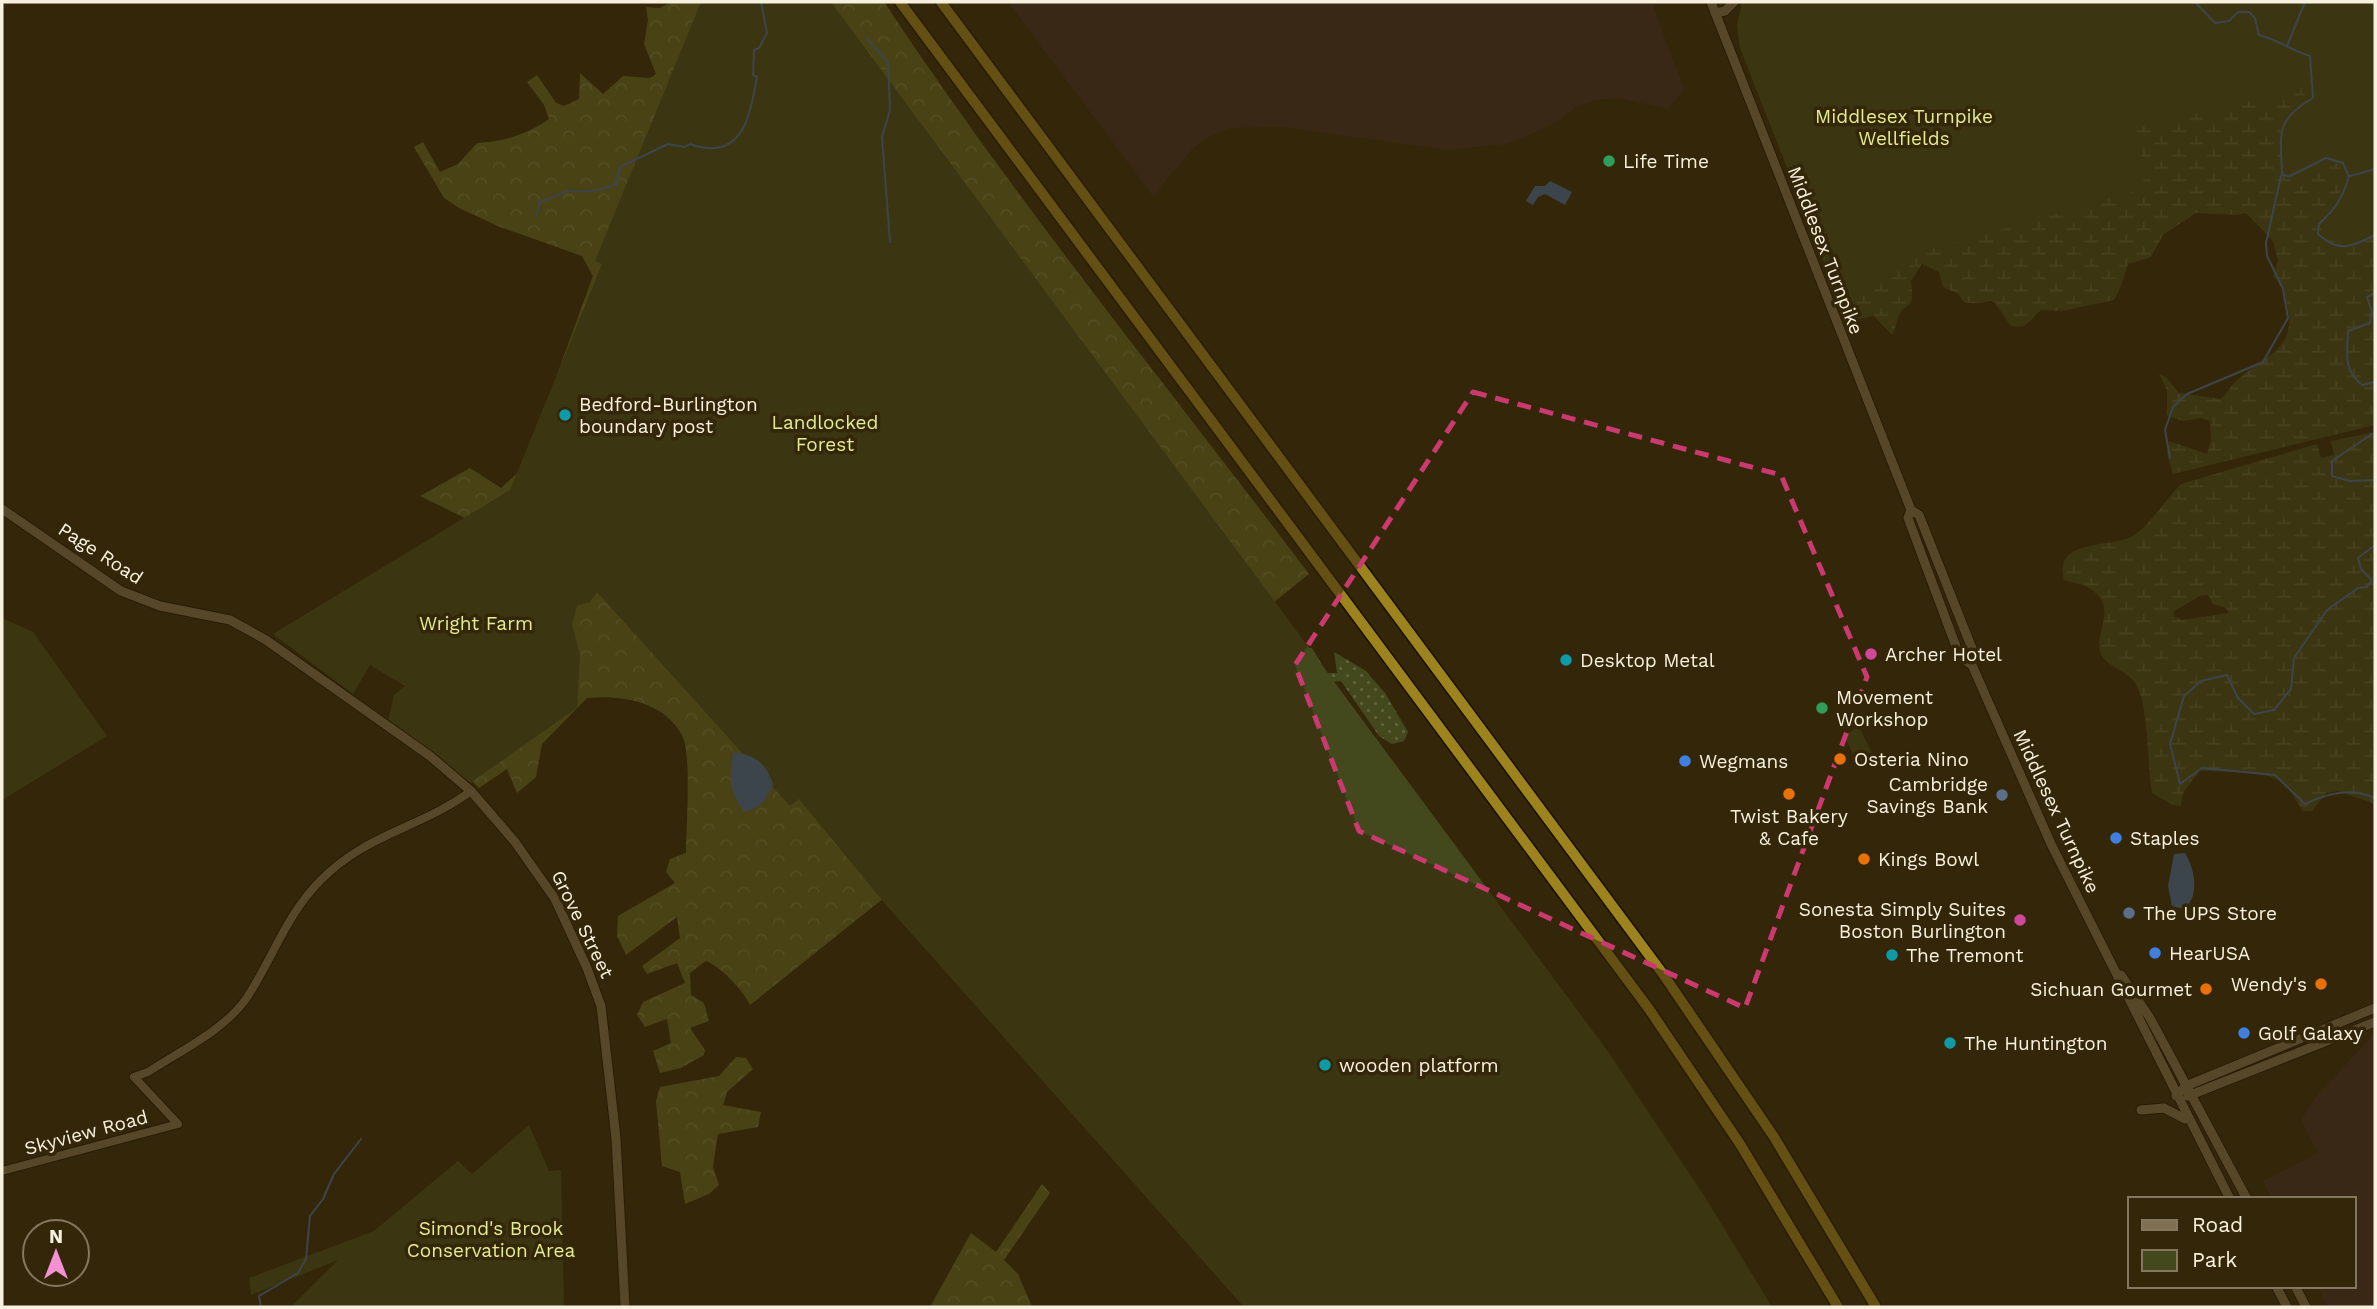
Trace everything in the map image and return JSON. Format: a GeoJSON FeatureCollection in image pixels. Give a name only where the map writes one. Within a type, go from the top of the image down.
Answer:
{"type":"FeatureCollection","features":[{"type":"Feature","properties":{"kind":"highway"},"geometry":{"type":"LineString","coordinates":[[900,2],[1649,1009],[1740,1144],[1839,1307]]}},
{"type":"Feature","properties":{"kind":"highway"},"geometry":{"type":"LineString","coordinates":[[941,2],[1663,974],[1787,1157],[1876,1307]]}},
{"type":"Feature","properties":{"kind":"main road","name":"Middlesex Turnpike"},"geometry":{"type":"LineString","coordinates":[[1711,2],[1911,510],[1919,515],[1953,600],[1973,651],[1972,665],[2031,802],[2115,969],[2132,1009],[2229,1197]]}},
{"type":"Feature","properties":{"kind":"main road"},"geometry":{"type":"LineString","coordinates":[[1715,13],[1725,11],[1734,2]]}},
{"type":"Feature","properties":{"kind":"main road","name":"Page Road"},"geometry":{"type":"LineString","coordinates":[[2,509],[121,591],[160,606],[230,620],[266,640]]}},
{"type":"Feature","properties":{"kind":"main road","name":"Middlesex Turnpike"},"geometry":{"type":"LineString","coordinates":[[1911,510],[1908,518],[1960,657],[1972,665]]}},
{"type":"Feature","properties":{"kind":"main road"},"geometry":{"type":"LineString","coordinates":[[1942,605],[1953,600]]}},
{"type":"Feature","properties":{"kind":"main road","name":"Grove Street"},"geometry":{"type":"LineString","coordinates":[[266,640],[430,755],[471,791],[515,842],[545,883],[587,968],[601,1006],[616,1138],[625,1307]]}},
{"type":"Feature","properties":{"kind":"main road","name":"Middlesex Turnpike"},"geometry":{"type":"LineString","coordinates":[[2115,969],[2140,1002],[2247,1197]]}},
{"type":"Feature","properties":{"kind":"main road"},"geometry":{"type":"LineString","coordinates":[[2176,1096],[2186,1086],[2375,1008]]}},
{"type":"Feature","properties":{"kind":"main road"},"geometry":{"type":"LineString","coordinates":[[2176,1096],[2191,1096],[2375,1022]]}},
{"type":"Feature","properties":{"kind":"main road"},"geometry":{"type":"LineString","coordinates":[[2141,1110],[2171,1109],[2191,1125]]}},
{"type":"Feature","properties":{"kind":"main road"},"geometry":{"type":"LineString","coordinates":[[2277,1288],[2287,1307]]}},
{"type":"Feature","properties":{"kind":"main road"},"geometry":{"type":"LineString","coordinates":[[2296,1288],[2306,1307]]}},
{"type":"Feature","properties":{"kind":"street","name":"Skyview Road"},"geometry":{"type":"LineString","coordinates":[[2,1171],[178,1124],[134,1077],[148,1072],[234,1012],[256,982],[294,914],[321,879],[380,836],[438,814],[471,791]]}},
{"type":"Feature","properties":{"kind":"highlighted area"},"geometry":{"type":"Polygon","coordinates":[[[1473,392],[1781,475],[1867,677],[1745,1008],[1359,831],[1295,665],[1473,392]]]}},
{"type":"Feature","properties":{"kind":"shaded area"},"geometry":{"type":"Polygon","coordinates":[[[1008,2],[1656,2],[1653,7],[1684,89],[1668,109],[1618,98],[1595,100],[1574,108],[1558,121],[1534,133],[1505,144],[1448,150],[1284,127],[1229,128],[1210,136],[1192,149],[1153,196],[1008,2]]]}},
{"type":"Feature","properties":{"kind":"shaded area"},"geometry":{"type":"Polygon","coordinates":[[[2375,1033],[2375,1307],[2328,1307],[2318,1288],[2356,1288],[2356,1197],[2271,1197],[2263,1181],[2318,1153],[2301,1120],[2315,1098],[2375,1033]]]}},
{"type":"Feature","properties":{"kind":"green space","name":"Wright Farm"},"geometry":{"type":"Polygon","coordinates":[[[672,2],[884,2],[1038,220],[1309,574],[1218,647],[950,845],[750,1005],[731,980],[712,964],[706,961],[690,973],[691,995],[704,1003],[709,1021],[690,1028],[705,1050],[704,1055],[681,1068],[660,1073],[653,1051],[671,1043],[667,1019],[645,1027],[637,1015],[643,1002],[685,983],[677,963],[647,974],[642,966],[680,938],[677,917],[626,955],[617,936],[618,916],[675,883],[666,872],[670,859],[686,853],[688,774],[682,735],[664,714],[653,708],[627,699],[587,698],[542,744],[536,777],[517,793],[507,769],[479,788],[470,779],[469,520],[420,496],[470,468],[501,488],[523,468],[593,276],[582,256],[500,227],[444,198],[414,147],[423,142],[440,172],[458,164],[477,143],[515,136],[540,125],[549,119],[544,105],[527,82],[537,75],[556,103],[564,106],[579,99],[580,73],[603,94],[623,76],[650,78],[656,74],[644,44],[648,20],[646,7],[659,8],[672,2]]]}},
{"type":"Feature","properties":{"kind":"green space","name":"Landlocked Forest"},"geometry":{"type":"Polygon","coordinates":[[[701,2],[831,2],[1609,1053],[1705,1197],[1772,1307],[1244,1307],[886,905],[799,799],[790,806],[597,592],[590,602],[577,606],[572,624],[580,655],[577,708],[470,783],[388,721],[394,695],[405,686],[370,665],[353,694],[273,634],[510,490],[602,264],[595,261],[701,2]]]}},
{"type":"Feature","properties":{"kind":"green space","name":"Middlesex Turnpike Wellfields"},"geometry":{"type":"Polygon","coordinates":[[[1742,2],[2375,2],[2375,235],[2360,244],[2336,242],[2323,235],[2320,225],[2343,186],[2341,170],[2335,162],[2313,163],[2292,174],[2284,170],[2281,127],[2288,114],[2303,99],[2307,87],[2134,129],[2147,176],[2133,192],[1896,259],[1842,308],[1740,48],[1737,26],[1742,2]]]}},
{"type":"Feature","properties":{"kind":"green space"},"geometry":{"type":"Polygon","coordinates":[[[2375,2],[2375,425],[2173,474],[2167,454],[2169,441],[2207,454],[2211,440],[2210,421],[2201,418],[2183,421],[2167,416],[2167,390],[2159,374],[2166,377],[2179,393],[2221,399],[2245,373],[2275,351],[2288,332],[2289,320],[2284,291],[2282,285],[2273,277],[2278,261],[2273,241],[2246,213],[2196,213],[2163,235],[2151,257],[2128,264],[2114,300],[2062,311],[2041,310],[2028,323],[2020,326],[2010,325],[1993,302],[1964,302],[1957,293],[1943,287],[1939,272],[1922,264],[1911,281],[1911,302],[1901,312],[1892,335],[1874,316],[1855,320],[1845,310],[1832,267],[2375,2]]]}},
{"type":"Feature","properties":{"kind":"green space"},"geometry":{"type":"Polygon","coordinates":[[[2375,432],[2375,804],[2338,791],[2326,793],[2312,811],[2303,811],[2287,787],[2275,778],[2255,773],[2200,770],[2183,793],[2181,806],[2173,805],[2152,793],[2140,692],[2132,679],[2102,656],[2099,648],[2103,604],[2099,596],[2089,588],[2064,580],[2063,567],[2067,557],[2087,547],[2133,536],[2181,484],[2317,444],[2321,458],[2334,455],[2331,441],[2375,432]],[[2208,595],[2200,596],[2174,611],[2173,616],[2182,620],[2228,613],[2226,608],[2213,604],[2208,595]]]}},
{"type":"Feature","properties":{"kind":"green space"},"geometry":{"type":"Polygon","coordinates":[[[2,618],[33,632],[107,736],[2,800],[2,618]]]}},
{"type":"Feature","properties":{"kind":"green space"},"geometry":{"type":"Polygon","coordinates":[[[1293,648],[1312,648],[1327,673],[1337,673],[1334,652],[1366,671],[1385,693],[1408,732],[1404,741],[1392,744],[1379,736],[1341,681],[1332,682],[1293,648]]]}},
{"type":"Feature","properties":{"kind":"green space"},"geometry":{"type":"Polygon","coordinates":[[[1859,727],[1876,761],[1860,769],[1844,735],[1859,727]]]}},
{"type":"Feature","properties":{"kind":"green space"},"geometry":{"type":"Polygon","coordinates":[[[736,1057],[746,1058],[753,1069],[727,1092],[723,1105],[761,1112],[758,1127],[718,1134],[713,1167],[719,1185],[709,1194],[685,1204],[680,1172],[662,1166],[656,1101],[660,1087],[719,1076],[736,1057]]]}},
{"type":"Feature","properties":{"kind":"green space","name":"Simond's Brook Conservation Area"},"geometry":{"type":"Polygon","coordinates":[[[529,1125],[549,1171],[561,1170],[564,1307],[291,1307],[338,1260],[251,1295],[249,1278],[374,1231],[458,1161],[472,1174],[529,1125]]]}},
{"type":"Feature","properties":{"kind":"green space"},"geometry":{"type":"Polygon","coordinates":[[[1042,1184],[1050,1193],[1004,1260],[1018,1274],[1032,1307],[930,1307],[971,1233],[996,1252],[1042,1184]]]}},
{"type":"Feature","properties":{"kind":"water"},"geometry":{"type":"Polygon","coordinates":[[[1550,181],[1572,192],[1565,205],[1545,194],[1538,197],[1533,205],[1526,201],[1535,186],[1545,186],[1550,181]]]}},
{"type":"Feature","properties":{"kind":"water"},"geometry":{"type":"Polygon","coordinates":[[[733,752],[759,761],[767,770],[773,784],[763,802],[744,812],[731,783],[733,752]]]}},
{"type":"Feature","properties":{"kind":"water"},"geometry":{"type":"Polygon","coordinates":[[[2185,853],[2191,867],[2194,890],[2184,909],[2172,906],[2168,886],[2174,854],[2185,853]]]}},
{"type":"Feature","properties":{"kind":"waterway"},"geometry":{"type":"LineString","coordinates":[[536,216],[540,202],[569,191],[594,190],[616,184],[620,167],[668,144],[685,147],[690,144],[708,148],[722,147],[733,141],[741,132],[751,106],[757,77],[753,75],[754,50],[759,48],[767,33],[761,2]]}},
{"type":"Feature","properties":{"kind":"waterway"},"geometry":{"type":"LineString","coordinates":[[2195,2],[2215,23],[2229,21],[2238,12],[2249,12],[2255,18],[2259,35],[2310,56],[2313,98],[2292,114],[2282,130],[2282,175],[2290,176],[2326,158],[2343,163],[2349,177],[2338,203],[2319,224],[2318,234],[2339,246],[2353,245],[2375,235]]}},
{"type":"Feature","properties":{"kind":"waterway"},"geometry":{"type":"LineString","coordinates":[[2287,46],[2305,2]]}},
{"type":"Feature","properties":{"kind":"waterway"},"geometry":{"type":"LineString","coordinates":[[867,39],[888,62],[890,110],[882,137],[890,242]]}},
{"type":"Feature","properties":{"kind":"waterway"},"geometry":{"type":"LineString","coordinates":[[2350,176],[2375,169]]}},
{"type":"Feature","properties":{"kind":"waterway"},"geometry":{"type":"LineString","coordinates":[[2170,458],[2165,430],[2173,407],[2187,394],[2263,362],[2288,318],[2283,289],[2267,256],[2266,243],[2281,176]]}},
{"type":"Feature","properties":{"kind":"waterway"},"geometry":{"type":"LineString","coordinates":[[2375,293],[2367,297],[2372,312],[2370,323],[2348,331],[2347,354],[2349,367],[2356,379],[2362,385],[2375,382]]}},
{"type":"Feature","properties":{"kind":"waterway"},"geometry":{"type":"LineString","coordinates":[[2372,434],[2332,461],[2332,476],[2350,481],[2375,480]]}},
{"type":"Feature","properties":{"kind":"waterway"},"geometry":{"type":"LineString","coordinates":[[2375,545],[2358,558],[2361,569],[2372,580],[2367,587],[2358,588],[2327,610],[2294,658],[2291,689],[2274,710],[2254,714],[2238,698],[2227,675],[2201,681],[2184,696],[2170,744],[2180,784],[2202,768],[2275,775],[2305,804],[2322,797],[2349,792],[2375,798]]}},
{"type":"Feature","properties":{"kind":"waterway"},"geometry":{"type":"LineString","coordinates":[[261,1307],[259,1296],[298,1273],[306,1259],[310,1216],[323,1199],[334,1174],[361,1139]]}},
{"type":"Feature","properties":{"kind":"place","name":"Life Time"},"geometry":{"type":"Point","coordinates":[1609,161]}},
{"type":"Feature","properties":{"kind":"place","name":"Bedford-Burlington boundary post"},"geometry":{"type":"Point","coordinates":[565,415]}},
{"type":"Feature","properties":{"kind":"place","name":"Archer Hotel"},"geometry":{"type":"Point","coordinates":[1871,654]}},
{"type":"Feature","properties":{"kind":"place","name":"Desktop Metal"},"geometry":{"type":"Point","coordinates":[1566,660]}},
{"type":"Feature","properties":{"kind":"place","name":"Movement Workshop"},"geometry":{"type":"Point","coordinates":[1822,708]}},
{"type":"Feature","properties":{"kind":"place","name":"Osteria Nino"},"geometry":{"type":"Point","coordinates":[1840,759]}},
{"type":"Feature","properties":{"kind":"place","name":"Wegmans"},"geometry":{"type":"Point","coordinates":[1685,761]}},
{"type":"Feature","properties":{"kind":"place","name":"Twist Bakery & Cafe"},"geometry":{"type":"Point","coordinates":[1789,794]}},
{"type":"Feature","properties":{"kind":"place","name":"Cambridge Savings Bank"},"geometry":{"type":"Point","coordinates":[2002,795]}},
{"type":"Feature","properties":{"kind":"place","name":"Staples"},"geometry":{"type":"Point","coordinates":[2116,838]}},
{"type":"Feature","properties":{"kind":"place","name":"Kings Bowl"},"geometry":{"type":"Point","coordinates":[1864,859]}},
{"type":"Feature","properties":{"kind":"place","name":"The UPS Store"},"geometry":{"type":"Point","coordinates":[2129,913]}},
{"type":"Feature","properties":{"kind":"place","name":"Sonesta Simply Suites Boston Burlington"},"geometry":{"type":"Point","coordinates":[2020,920]}},
{"type":"Feature","properties":{"kind":"place","name":"HearUSA"},"geometry":{"type":"Point","coordinates":[2155,953]}},
{"type":"Feature","properties":{"kind":"place","name":"The Tremont"},"geometry":{"type":"Point","coordinates":[1892,955]}},
{"type":"Feature","properties":{"kind":"place","name":"Wendy's"},"geometry":{"type":"Point","coordinates":[2321,984]}},
{"type":"Feature","properties":{"kind":"place","name":"Sichuan Gourmet"},"geometry":{"type":"Point","coordinates":[2206,989]}},
{"type":"Feature","properties":{"kind":"place","name":"Golf Galaxy"},"geometry":{"type":"Point","coordinates":[2244,1033]}},
{"type":"Feature","properties":{"kind":"place","name":"The Huntington"},"geometry":{"type":"Point","coordinates":[1950,1043]}},
{"type":"Feature","properties":{"kind":"place","name":"wooden platform"},"geometry":{"type":"Point","coordinates":[1325,1065]}}]}
